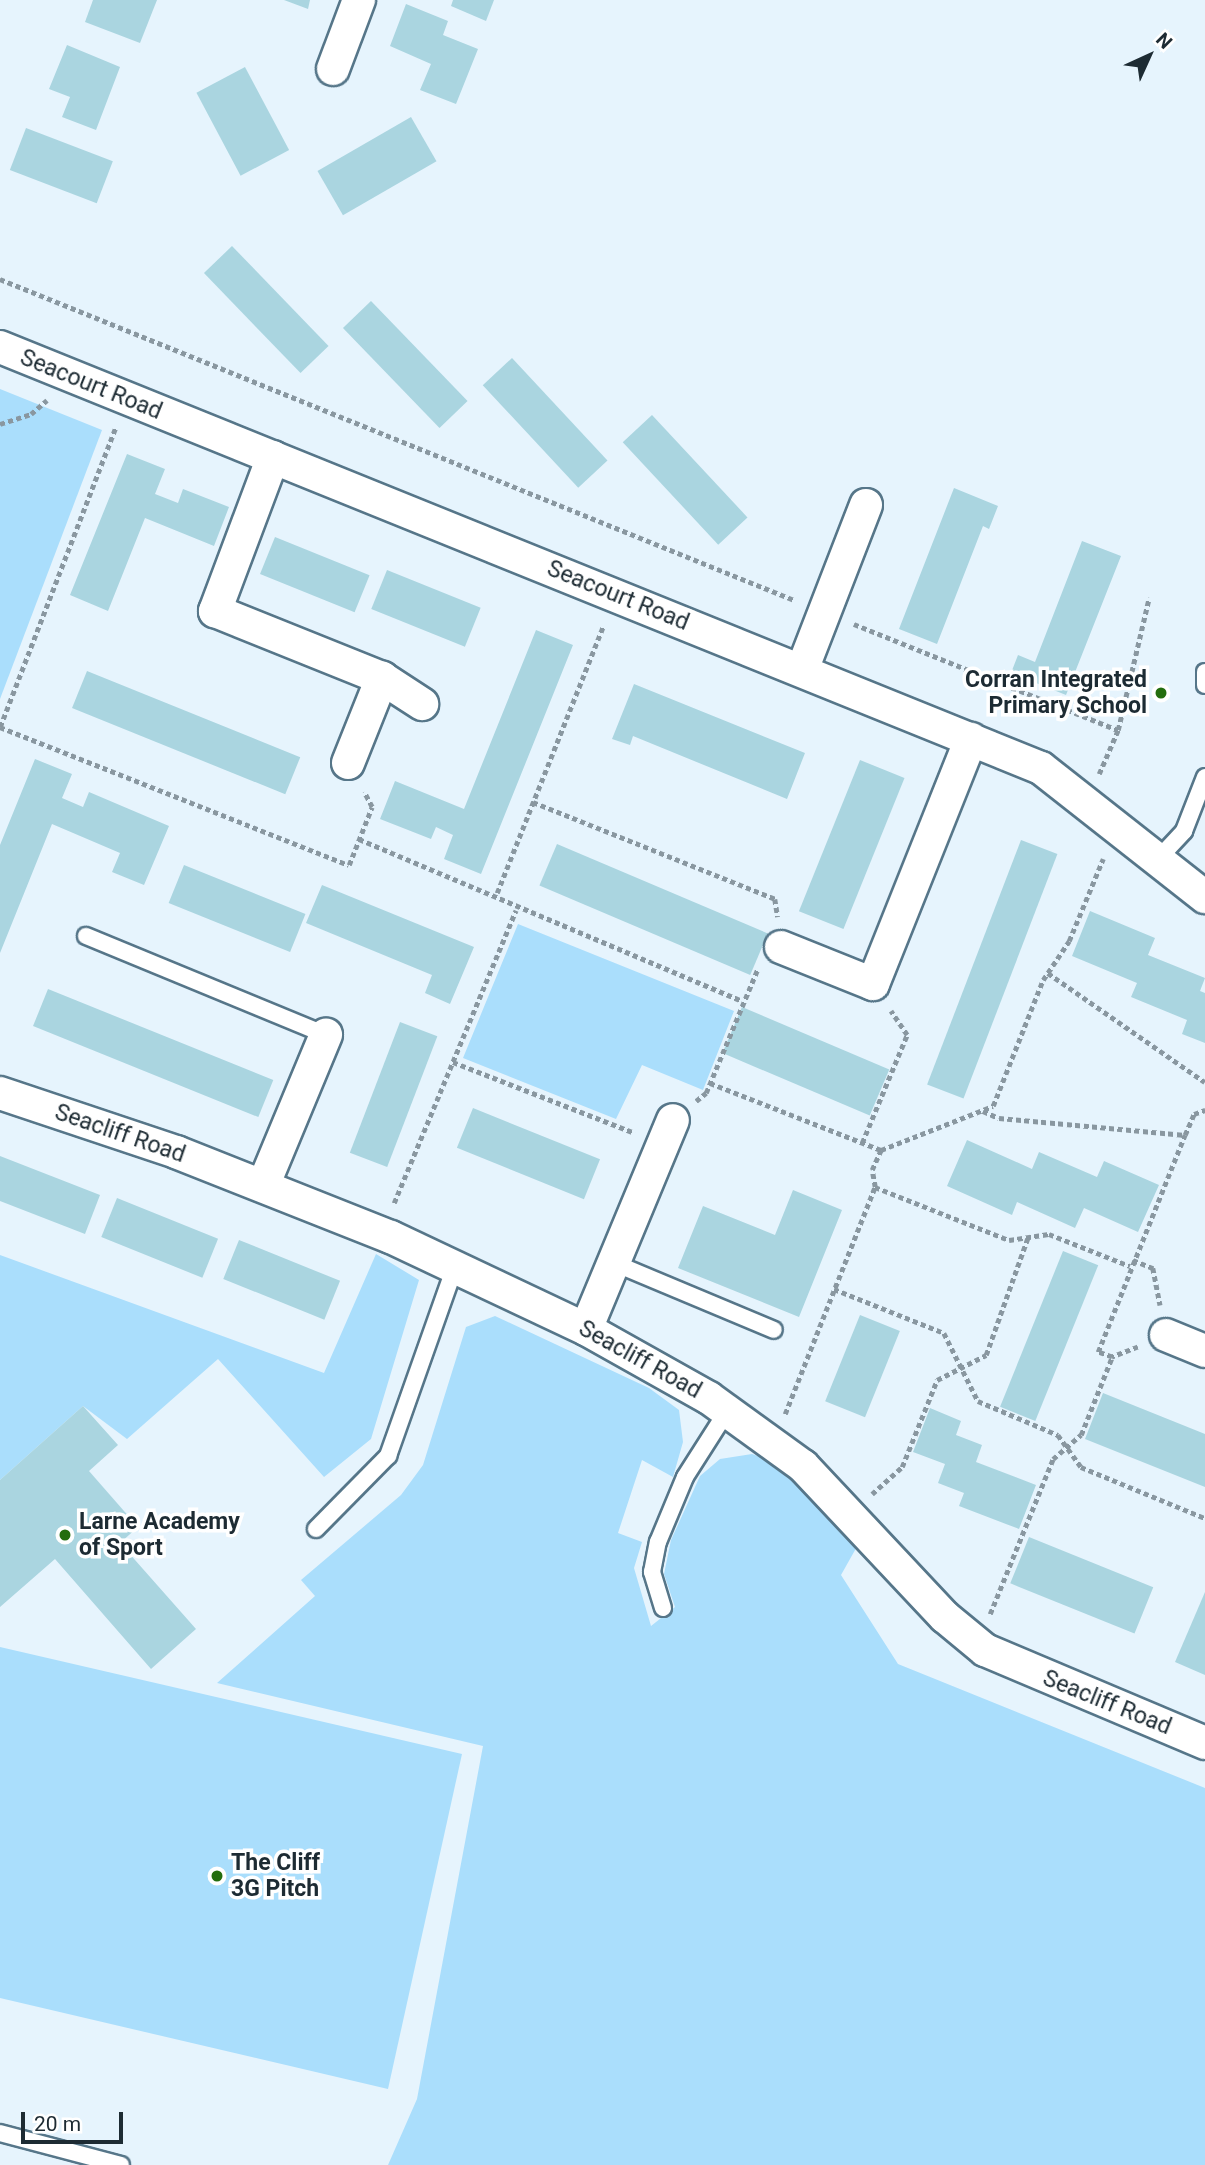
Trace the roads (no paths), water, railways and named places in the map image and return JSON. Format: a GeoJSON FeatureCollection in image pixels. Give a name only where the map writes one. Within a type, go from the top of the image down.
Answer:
{"type":"FeatureCollection","features":[{"type":"Feature","properties":{"kind":"street"},"geometry":{"type":"LineString","coordinates":[[333,69],[359,0]]}},
{"type":"Feature","properties":{"kind":"street","name":"Seacourt Road"},"geometry":{"type":"LineString","coordinates":[[0,347],[1041,768],[1118,825],[1205,897]]}},
{"type":"Feature","properties":{"kind":"street"},"geometry":{"type":"LineString","coordinates":[[273,457],[215,611],[382,678],[422,704]]}},
{"type":"Feature","properties":{"kind":"street"},"geometry":{"type":"LineString","coordinates":[[802,670],[866,505]]}},
{"type":"Feature","properties":{"kind":"street"},"geometry":{"type":"LineString","coordinates":[[348,763],[382,678]]}},
{"type":"Feature","properties":{"kind":"street"},"geometry":{"type":"LineString","coordinates":[[781,947],[873,984],[971,739]]}},
{"type":"Feature","properties":{"kind":"street"},"geometry":{"type":"LineString","coordinates":[[263,1186],[326,1035]]}},
{"type":"Feature","properties":{"kind":"street","name":"Seacliff Road"},"geometry":{"type":"LineString","coordinates":[[0,1093],[263,1186],[382,1233],[586,1329],[727,1410],[803,1466],[974,1643],[1205,1743]]}},
{"type":"Feature","properties":{"kind":"street"},"geometry":{"type":"LineString","coordinates":[[586,1329],[668,1132]]}},
{"type":"Feature","properties":{"kind":"street"},"geometry":{"type":"LineString","coordinates":[[1166,1335],[1205,1351]]}},
{"type":"Feature","properties":{"kind":"lane"},"geometry":{"type":"LineString","coordinates":[[1205,672],[1205,685]]}},
{"type":"Feature","properties":{"kind":"lane"},"geometry":{"type":"LineString","coordinates":[[1159,858],[1184,831],[1205,777]]}},
{"type":"Feature","properties":{"kind":"lane"},"geometry":{"type":"LineString","coordinates":[[86,936],[326,1035]]}},
{"type":"Feature","properties":{"kind":"lane"},"geometry":{"type":"LineString","coordinates":[[614,1263],[774,1330]]}},
{"type":"Feature","properties":{"kind":"lane"},"geometry":{"type":"LineString","coordinates":[[316,1529],[388,1456],[455,1267]]}},
{"type":"Feature","properties":{"kind":"lane"},"geometry":{"type":"LineString","coordinates":[[663,1608],[652,1572],[657,1542],[685,1477],[727,1410]]}},
{"type":"Feature","properties":{"kind":"lane"},"geometry":{"type":"LineString","coordinates":[[0,2133],[121,2165]]}},
{"type":"Feature","properties":{"kind":"place","name":"Corran Integrated Primary School"},"geometry":{"type":"Point","coordinates":[1161,693]}},
{"type":"Feature","properties":{"kind":"place","name":"Larne Academy of Sport"},"geometry":{"type":"Point","coordinates":[65,1535]}},
{"type":"Feature","properties":{"kind":"place","name":"The Cliff 3G Pitch"},"geometry":{"type":"Point","coordinates":[217,1876]}}]}
